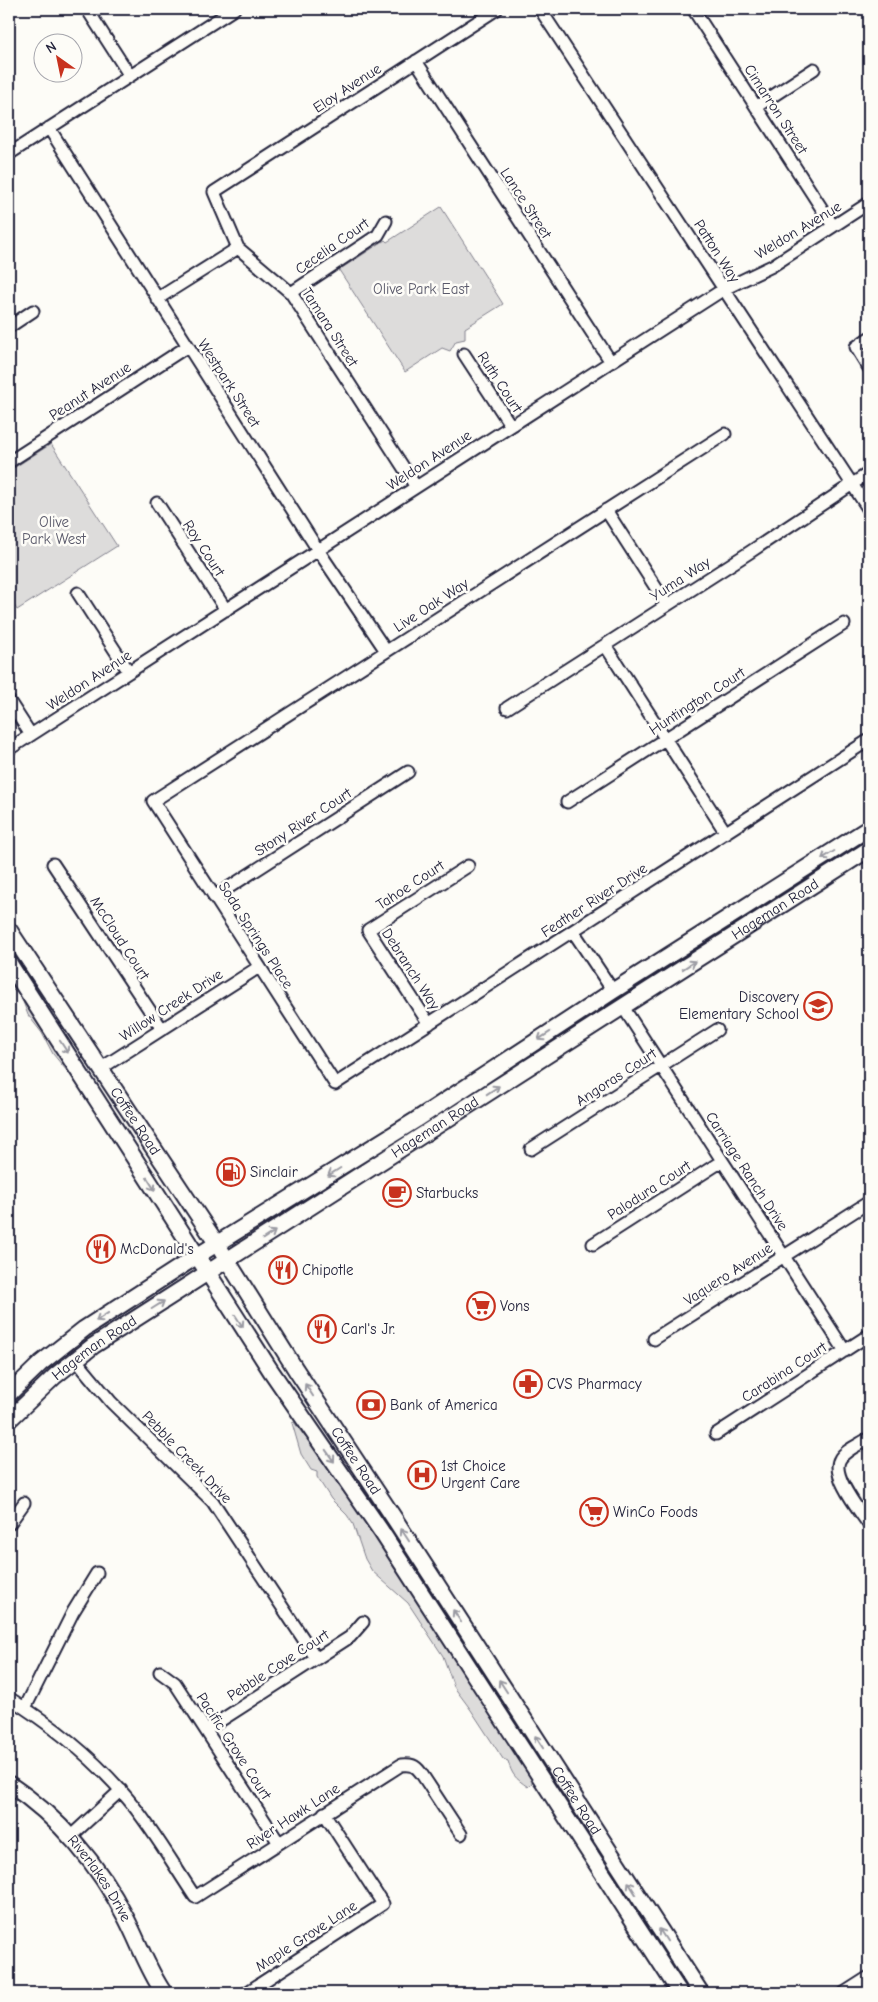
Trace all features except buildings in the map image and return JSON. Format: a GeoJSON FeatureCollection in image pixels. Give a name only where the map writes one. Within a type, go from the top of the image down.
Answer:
{"type":"FeatureCollection","features":[{"type":"Feature","properties":{"kind":"main road","name":"Hageman Road"},"geometry":{"type":"LineString","coordinates":[[9,1394],[41,1363],[84,1329],[197,1256],[416,1120],[613,991],[869,828]]}},
{"type":"Feature","properties":{"kind":"main road","name":"Hageman Road"},"geometry":{"type":"LineString","coordinates":[[9,1418],[50,1380],[93,1346],[208,1274],[543,1056],[623,1007],[869,849]]}},
{"type":"Feature","properties":{"kind":"main road","name":"Coffee Road"},"geometry":{"type":"LineString","coordinates":[[9,930],[217,1244],[296,1370],[701,1993]]}},
{"type":"Feature","properties":{"kind":"main road"},"geometry":{"type":"LineString","coordinates":[[623,1007],[622,995],[667,967],[678,950]]}},
{"type":"Feature","properties":{"kind":"main road"},"geometry":{"type":"LineString","coordinates":[[9,962],[14,960],[21,966],[60,1022],[71,1025]]}},
{"type":"Feature","properties":{"kind":"main road","name":"Coffee Road"},"geometry":{"type":"LineString","coordinates":[[9,962],[271,1371],[392,1547],[680,1993]]}},
{"type":"Feature","properties":{"kind":"main road"},"geometry":{"type":"LineString","coordinates":[[543,1056],[570,1030],[608,1004],[613,991]]}},
{"type":"Feature","properties":{"kind":"main road"},"geometry":{"type":"LineString","coordinates":[[352,1181],[356,1168],[399,1138],[416,1120]]}},
{"type":"Feature","properties":{"kind":"main road"},"geometry":{"type":"LineString","coordinates":[[9,1418],[12,1402],[32,1382],[75,1347],[84,1329]]}},
{"type":"Feature","properties":{"kind":"main road","name":"Riverlakes Drive"},"geometry":{"type":"LineString","coordinates":[[9,1784],[34,1802],[70,1837],[103,1878],[116,1899],[154,1979],[164,1993]]}},
{"type":"Feature","properties":{"kind":"street"},"geometry":{"type":"LineString","coordinates":[[87,9],[130,76]]}},
{"type":"Feature","properties":{"kind":"street"},"geometry":{"type":"LineString","coordinates":[[9,154],[234,9]]}},
{"type":"Feature","properties":{"kind":"street","name":"Eloy Avenue"},"geometry":{"type":"LineString","coordinates":[[214,192],[497,9]]}},
{"type":"Feature","properties":{"kind":"street","name":"Patton Way"},"geometry":{"type":"LineString","coordinates":[[540,9],[869,510]]}},
{"type":"Feature","properties":{"kind":"street","name":"Cimarron Street"},"geometry":{"type":"LineString","coordinates":[[697,10],[833,226]]}},
{"type":"Feature","properties":{"kind":"street","name":"Lance Street"},"geometry":{"type":"LineString","coordinates":[[416,61],[611,362]]}},
{"type":"Feature","properties":{"kind":"street"},"geometry":{"type":"LineString","coordinates":[[756,106],[814,70]]}},
{"type":"Feature","properties":{"kind":"street","name":"Westpark Street"},"geometry":{"type":"LineString","coordinates":[[49,128],[318,550],[386,651]]}},
{"type":"Feature","properties":{"kind":"street","name":"Tamara Street"},"geometry":{"type":"LineString","coordinates":[[214,192],[238,248],[291,293],[416,487]]}},
{"type":"Feature","properties":{"kind":"street","name":"Weldon Avenue"},"geometry":{"type":"LineString","coordinates":[[9,749],[724,289],[772,266],[869,203]]}},
{"type":"Feature","properties":{"kind":"street","name":"Cecelia Court"},"geometry":{"type":"LineString","coordinates":[[291,293],[378,235],[386,221]]}},
{"type":"Feature","properties":{"kind":"street"},"geometry":{"type":"LineString","coordinates":[[157,299],[238,248]]}},
{"type":"Feature","properties":{"kind":"street"},"geometry":{"type":"LineString","coordinates":[[9,327],[34,311]]}},
{"type":"Feature","properties":{"kind":"street"},"geometry":{"type":"LineString","coordinates":[[869,338],[856,347],[869,368]]}},
{"type":"Feature","properties":{"kind":"street","name":"Peanut Avenue"},"geometry":{"type":"LineString","coordinates":[[9,462],[188,346]]}},
{"type":"Feature","properties":{"kind":"street","name":"Ruth Court"},"geometry":{"type":"LineString","coordinates":[[464,354],[511,426]]}},
{"type":"Feature","properties":{"kind":"street","name":"Live Oak Way"},"geometry":{"type":"LineString","coordinates":[[153,801],[725,434]]}},
{"type":"Feature","properties":{"kind":"street","name":"Yuma Way"},"geometry":{"type":"LineString","coordinates":[[506,708],[668,605],[869,473]]}},
{"type":"Feature","properties":{"kind":"street","name":"Roy Court"},"geometry":{"type":"LineString","coordinates":[[157,503],[226,610]]}},
{"type":"Feature","properties":{"kind":"street"},"geometry":{"type":"LineString","coordinates":[[606,510],[668,605]]}},
{"type":"Feature","properties":{"kind":"street"},"geometry":{"type":"LineString","coordinates":[[78,593],[129,672]]}},
{"type":"Feature","properties":{"kind":"street","name":"Huntington Court"},"geometry":{"type":"LineString","coordinates":[[567,802],[844,624]]}},
{"type":"Feature","properties":{"kind":"street"},"geometry":{"type":"LineString","coordinates":[[605,645],[726,833]]}},
{"type":"Feature","properties":{"kind":"street"},"geometry":{"type":"LineString","coordinates":[[9,701],[31,735]]}},
{"type":"Feature","properties":{"kind":"street","name":"Feather River Drive"},"geometry":{"type":"LineString","coordinates":[[335,1084],[869,740]]}},
{"type":"Feature","properties":{"kind":"street","name":"Stony River Court"},"geometry":{"type":"LineString","coordinates":[[214,896],[408,772]]}},
{"type":"Feature","properties":{"kind":"street","name":"Soda Springs Place"},"geometry":{"type":"LineString","coordinates":[[153,801],[335,1084]]}},
{"type":"Feature","properties":{"kind":"street","name":"McCloud Court"},"geometry":{"type":"LineString","coordinates":[[53,864],[162,1029]]}},
{"type":"Feature","properties":{"kind":"street","name":"Tahoe Court"},"geometry":{"type":"LineString","coordinates":[[368,930],[468,866]]}},
{"type":"Feature","properties":{"kind":"street","name":"Debranch Way"},"geometry":{"type":"LineString","coordinates":[[368,930],[428,1024]]}},
{"type":"Feature","properties":{"kind":"street"},"geometry":{"type":"LineString","coordinates":[[573,931],[613,991]]}},
{"type":"Feature","properties":{"kind":"street","name":"Willow Creek Drive"},"geometry":{"type":"LineString","coordinates":[[100,1069],[259,967]]}},
{"type":"Feature","properties":{"kind":"street","name":"Carriage Ranch Drive"},"geometry":{"type":"LineString","coordinates":[[623,1007],[846,1351]]}},
{"type":"Feature","properties":{"kind":"street","name":"Angoras Court"},"geometry":{"type":"LineString","coordinates":[[531,1149],[717,1030]]}},
{"type":"Feature","properties":{"kind":"street","name":"Palodura Court"},"geometry":{"type":"LineString","coordinates":[[593,1244],[722,1161]]}},
{"type":"Feature","properties":{"kind":"street","name":"Vaquero Avenue"},"geometry":{"type":"LineString","coordinates":[[654,1339],[869,1202]]}},
{"type":"Feature","properties":{"kind":"street","name":"Carabina Court"},"geometry":{"type":"LineString","coordinates":[[716,1434],[869,1335]]}},
{"type":"Feature","properties":{"kind":"street","name":"Pebble Creek Drive"},"geometry":{"type":"LineString","coordinates":[[76,1360],[111,1402],[213,1502],[316,1658]]}},
{"type":"Feature","properties":{"kind":"street"},"geometry":{"type":"LineString","coordinates":[[869,1438],[841,1457],[837,1465],[839,1477],[869,1525]]}},
{"type":"Feature","properties":{"kind":"street"},"geometry":{"type":"LineString","coordinates":[[9,1524],[24,1503]]}},
{"type":"Feature","properties":{"kind":"street"},"geometry":{"type":"LineString","coordinates":[[25,1708],[73,1612],[97,1573]]}},
{"type":"Feature","properties":{"kind":"street","name":"Pebble Cove Court"},"geometry":{"type":"LineString","coordinates":[[206,1730],[350,1637],[363,1622]]}},
{"type":"Feature","properties":{"kind":"street","name":"Pacific Grove Court"},"geometry":{"type":"LineString","coordinates":[[160,1672],[175,1683],[279,1843]]}},
{"type":"Feature","properties":{"kind":"street"},"geometry":{"type":"LineString","coordinates":[[9,1698],[81,1750],[121,1790],[70,1837]]}},
{"type":"Feature","properties":{"kind":"street","name":"River Hawk Lane"},"geometry":{"type":"LineString","coordinates":[[121,1790],[147,1824],[195,1897],[401,1765],[409,1764],[421,1772],[461,1834]]}},
{"type":"Feature","properties":{"kind":"street","name":"Maple Grove Lane"},"geometry":{"type":"LineString","coordinates":[[246,1993],[383,1904],[324,1813]]}},
{"type":"Feature","properties":{"kind":"street"},"geometry":{"type":"LineString","coordinates":[[844,1993],[869,1977]]}},
{"type":"Feature","properties":{"kind":"green space","name":"Olive Park East"},"geometry":{"type":"Polygon","coordinates":[[[441,207],[503,304],[465,328],[465,339],[456,341],[450,351],[442,348],[405,372],[339,270],[441,207]]]}},
{"type":"Feature","properties":{"kind":"green space","name":"Olive Park West"},"geometry":{"type":"Polygon","coordinates":[[[51,444],[117,546],[17,610],[9,597],[9,471],[51,444]]]}},
{"type":"Feature","properties":{"kind":"green space"},"geometry":{"type":"Polygon","coordinates":[[[9,974],[81,1088],[53,1054],[42,1033],[28,1015],[22,999],[9,986],[9,974]]]}},
{"type":"Feature","properties":{"kind":"green space"},"geometry":{"type":"Polygon","coordinates":[[[294,1422],[305,1437],[308,1436],[337,1477],[525,1764],[532,1783],[528,1787],[515,1776],[508,1761],[503,1759],[454,1687],[443,1656],[408,1603],[372,1571],[365,1559],[353,1524],[331,1499],[317,1477],[317,1472],[311,1470],[301,1454],[292,1423],[294,1422]]]}},
{"type":"Feature","properties":{"kind":"place","name":"Discovery Elementary School"},"geometry":{"type":"Point","coordinates":[818,1006]}},
{"type":"Feature","properties":{"kind":"place","name":"Sinclair"},"geometry":{"type":"Point","coordinates":[231,1172]}},
{"type":"Feature","properties":{"kind":"place","name":"Starbucks"},"geometry":{"type":"Point","coordinates":[397,1193]}},
{"type":"Feature","properties":{"kind":"place","name":"McDonald's"},"geometry":{"type":"Point","coordinates":[101,1249]}},
{"type":"Feature","properties":{"kind":"place","name":"Chipotle"},"geometry":{"type":"Point","coordinates":[283,1270]}},
{"type":"Feature","properties":{"kind":"place","name":"Vons"},"geometry":{"type":"Point","coordinates":[481,1306]}},
{"type":"Feature","properties":{"kind":"place","name":"Carl's Jr."},"geometry":{"type":"Point","coordinates":[322,1329]}},
{"type":"Feature","properties":{"kind":"place","name":"CVS Pharmacy"},"geometry":{"type":"Point","coordinates":[528,1384]}},
{"type":"Feature","properties":{"kind":"place","name":"Bank of America"},"geometry":{"type":"Point","coordinates":[371,1405]}},
{"type":"Feature","properties":{"kind":"place","name":"1st Choice Urgent Care"},"geometry":{"type":"Point","coordinates":[422,1475]}},
{"type":"Feature","properties":{"kind":"place","name":"WinCo Foods"},"geometry":{"type":"Point","coordinates":[594,1512]}}]}
